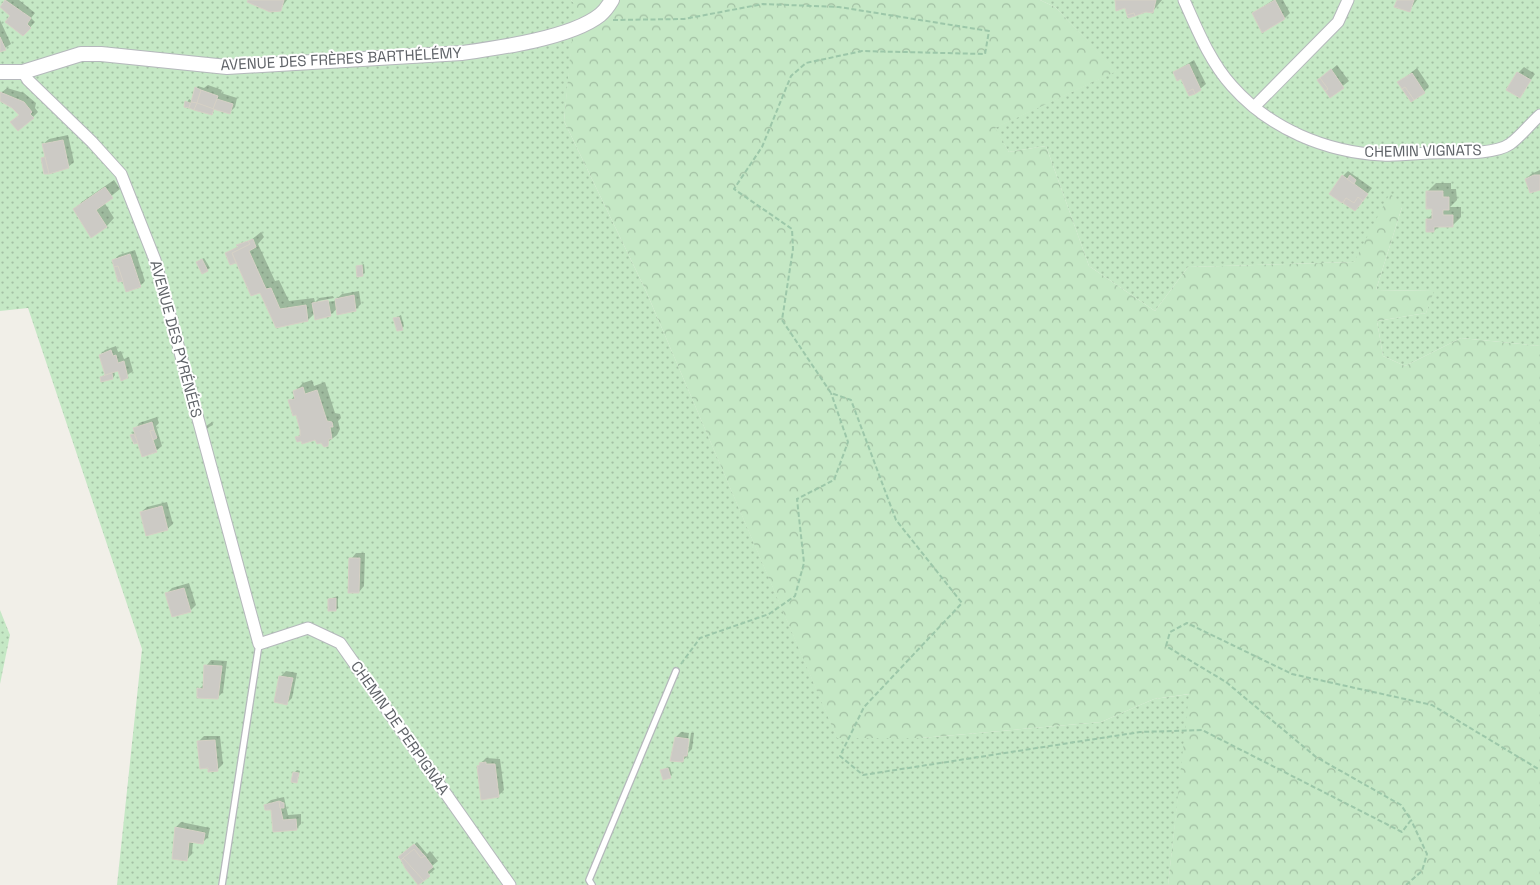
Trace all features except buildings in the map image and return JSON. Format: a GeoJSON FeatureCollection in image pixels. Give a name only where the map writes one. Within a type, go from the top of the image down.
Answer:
{"type":"FeatureCollection","features":[{"type":"Feature","properties":{"kind":"street","name":"AVENUE DES FRÈRES BARTHÉLÉMY"},"geometry":{"type":"LineString","coordinates":[[0,72],[23,72],[81,54],[101,54],[227,67],[437,56],[496,48],[572,29],[600,15],[612,0]]}},
{"type":"Feature","properties":{"kind":"street","name":"CHEMIN VIGNATS"},"geometry":{"type":"LineString","coordinates":[[1184,0],[1213,59],[1231,85],[1254,107],[1275,122],[1321,144],[1346,151],[1384,155],[1488,151],[1509,145],[1540,115]]}},
{"type":"Feature","properties":{"kind":"street"},"geometry":{"type":"LineString","coordinates":[[1254,107],[1338,22],[1348,0]]}},
{"type":"Feature","properties":{"kind":"street","name":"AVENUE DES PYRÉNÉES"},"geometry":{"type":"LineString","coordinates":[[23,72],[28,80],[92,142],[121,174],[155,260],[259,644]]}},
{"type":"Feature","properties":{"kind":"street","name":"CHEMIN DE PERPIGNÀA"},"geometry":{"type":"LineString","coordinates":[[259,644],[308,628],[340,643],[510,885]]}},
{"type":"Feature","properties":{"kind":"lane"},"geometry":{"type":"LineString","coordinates":[[222,885],[259,644]]}},
{"type":"Feature","properties":{"kind":"lane"},"geometry":{"type":"LineString","coordinates":[[592,885],[589,880],[676,671]]}},
{"type":"Feature","properties":{"kind":"path"},"geometry":{"type":"LineString","coordinates":[[600,15],[612,20],[684,19],[762,4],[839,7],[989,31],[985,54],[862,51],[806,63],[791,76],[762,147],[734,189],[792,229],[793,249],[782,320],[831,393],[848,442],[834,480],[796,498],[804,563],[795,596],[769,614],[700,638],[676,671]]}},
{"type":"Feature","properties":{"kind":"path"},"geometry":{"type":"LineString","coordinates":[[831,393],[851,400],[896,520],[962,603],[864,707],[840,756],[863,774],[1140,732],[1202,730],[1402,832],[1411,820]]}},
{"type":"Feature","properties":{"kind":"path"},"geometry":{"type":"LineString","coordinates":[[1406,885],[1422,871],[1427,854],[1411,820],[1401,805],[1316,757],[1226,682],[1166,646],[1170,632],[1187,623],[1292,674],[1432,705],[1540,770]]}},
{"type":"Feature","properties":{"kind":"green space"},"geometry":{"type":"Polygon","coordinates":[[[0,0],[571,0],[576,5],[564,121],[646,291],[837,737],[921,738],[1101,722],[1154,699],[1190,694],[1168,885],[117,885],[142,649],[28,308],[0,311],[0,0]]]}},
{"type":"Feature","properties":{"kind":"green space"},"geometry":{"type":"Polygon","coordinates":[[[571,0],[1040,0],[1055,7],[1117,71],[995,128],[1009,152],[1046,146],[1089,266],[1155,311],[1188,267],[1354,262],[1390,193],[1402,207],[1376,290],[1434,291],[1426,313],[1377,321],[1383,356],[1405,366],[1461,338],[1540,346],[1540,885],[1168,885],[1189,694],[1154,699],[1101,722],[921,738],[837,738],[646,291],[564,121],[575,5],[571,0]]]}},
{"type":"Feature","properties":{"kind":"green space"},"geometry":{"type":"Polygon","coordinates":[[[1040,0],[1540,0],[1540,346],[1461,338],[1405,366],[1383,356],[1377,321],[1426,313],[1433,291],[1376,290],[1402,207],[1354,262],[1188,267],[1155,311],[1089,266],[1046,146],[1009,152],[994,128],[1116,71],[1055,7],[1040,0]]]}},
{"type":"Feature","properties":{"kind":"green space"},"geometry":{"type":"Polygon","coordinates":[[[0,610],[10,635],[0,684],[0,610]]]}}]}
